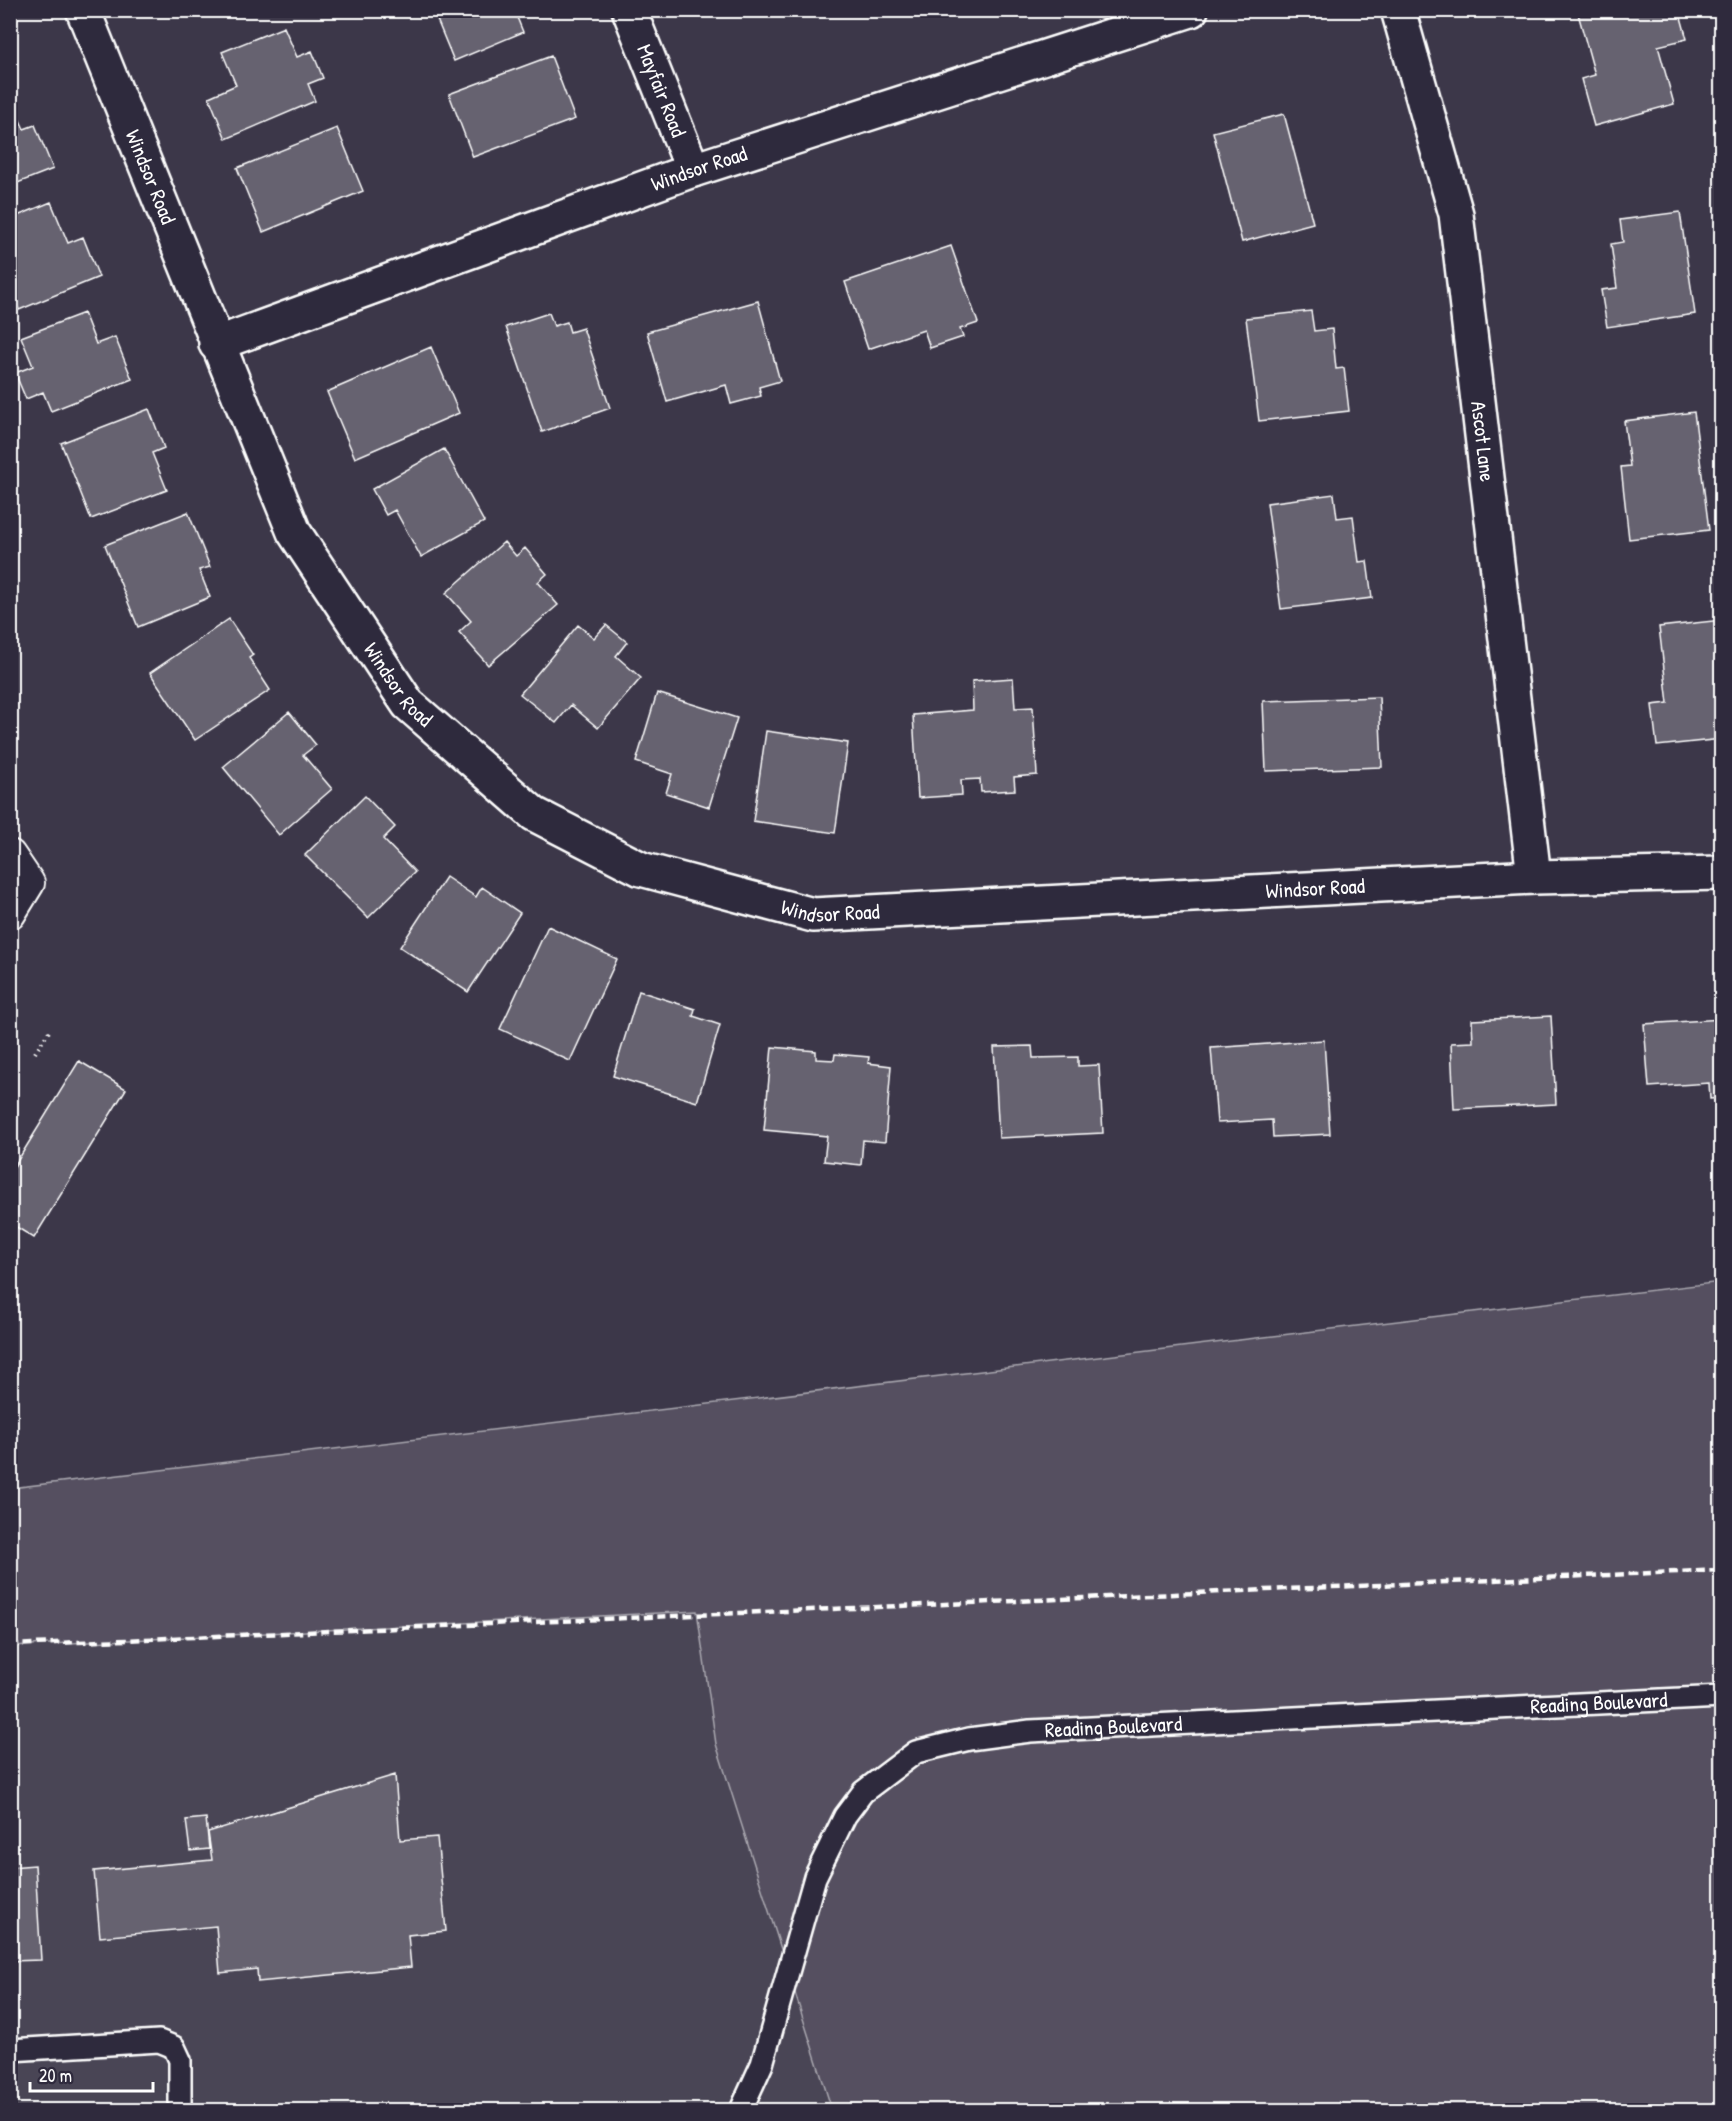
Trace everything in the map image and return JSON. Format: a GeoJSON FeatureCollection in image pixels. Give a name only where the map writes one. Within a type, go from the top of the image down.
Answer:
{"type":"FeatureCollection","features":[{"type":"Feature","properties":{"kind":"street","name":"Windsor Road"},"geometry":{"type":"LineString","coordinates":[[83,10],[216,344],[294,532],[408,704],[534,814],[641,869],[813,915],[1534,877],[1722,873]]}},
{"type":"Feature","properties":{"kind":"street","name":"Mayfair Road"},"geometry":{"type":"LineString","coordinates":[[628,10],[693,170]]}},
{"type":"Feature","properties":{"kind":"street","name":"Windsor Road"},"geometry":{"type":"LineString","coordinates":[[216,344],[693,170],[1191,10]]}},
{"type":"Feature","properties":{"kind":"street","name":"Ascot Lane"},"geometry":{"type":"LineString","coordinates":[[1398,10],[1456,214],[1534,877]]}},
{"type":"Feature","properties":{"kind":"street"},"geometry":{"type":"LineString","coordinates":[[10,855],[29,883],[10,914]]}},
{"type":"Feature","properties":{"kind":"lane","name":"Reading Boulevard"},"geometry":{"type":"LineString","coordinates":[[741,2110],[762,2064],[814,1877],[830,1842],[863,1792],[916,1752],[969,1739],[1030,1731],[1722,1697]]}},
{"type":"Feature","properties":{"kind":"lane"},"geometry":{"type":"LineString","coordinates":[[10,2050],[159,2041],[174,2047],[180,2060],[180,2110]]}},
{"type":"Feature","properties":{"kind":"path"},"geometry":{"type":"LineString","coordinates":[[35,1053],[50,1030]]}},
{"type":"Feature","properties":{"kind":"shaded area"},"geometry":{"type":"Polygon","coordinates":[[[1721,1282],[1721,2110],[832,2110],[716,1744],[697,1611],[11,1646],[11,1488],[1721,1282]]]}},
{"type":"Feature","properties":{"kind":"shaded area"},"geometry":{"type":"Polygon","coordinates":[[[697,1611],[716,1744],[832,2110],[11,2110],[11,1646],[697,1611]]]}},
{"type":"Feature","properties":{"kind":"building"},"geometry":{"type":"Polygon","coordinates":[[[433,10],[514,10],[523,32],[454,61],[433,10]]]}},
{"type":"Feature","properties":{"kind":"building"},"geometry":{"type":"Polygon","coordinates":[[[1577,10],[1679,10],[1687,39],[1658,46],[1674,104],[1594,126],[1581,79],[1595,75],[1577,10]]]}},
{"type":"Feature","properties":{"kind":"building"},"geometry":{"type":"Polygon","coordinates":[[[284,27],[297,57],[312,51],[323,78],[308,84],[315,101],[226,139],[209,97],[236,85],[222,52],[284,27]]]}},
{"type":"Feature","properties":{"kind":"building"},"geometry":{"type":"Polygon","coordinates":[[[551,56],[575,119],[473,157],[449,94],[551,56]]]}},
{"type":"Feature","properties":{"kind":"building"},"geometry":{"type":"Polygon","coordinates":[[[10,99],[24,129],[35,125],[53,169],[10,186],[10,99]]]}},
{"type":"Feature","properties":{"kind":"building"},"geometry":{"type":"Polygon","coordinates":[[[1284,114],[1313,223],[1242,242],[1213,132],[1284,114]]]}},
{"type":"Feature","properties":{"kind":"building"},"geometry":{"type":"Polygon","coordinates":[[[337,128],[363,191],[263,232],[237,168],[337,128]]]}},
{"type":"Feature","properties":{"kind":"building"},"geometry":{"type":"Polygon","coordinates":[[[51,202],[68,243],[83,237],[99,277],[19,310],[10,289],[10,219],[51,202]]]}},
{"type":"Feature","properties":{"kind":"building"},"geometry":{"type":"Polygon","coordinates":[[[1680,212],[1695,314],[1607,327],[1601,290],[1617,288],[1611,244],[1623,242],[1620,220],[1680,212]]]}},
{"type":"Feature","properties":{"kind":"building"},"geometry":{"type":"Polygon","coordinates":[[[951,246],[978,323],[960,329],[963,337],[930,348],[924,330],[868,349],[845,282],[951,246]]]}},
{"type":"Feature","properties":{"kind":"building"},"geometry":{"type":"Polygon","coordinates":[[[758,301],[780,381],[759,387],[761,396],[731,404],[726,385],[667,402],[647,332],[758,301]]]}},
{"type":"Feature","properties":{"kind":"building"},"geometry":{"type":"Polygon","coordinates":[[[1311,311],[1314,331],[1332,329],[1336,369],[1344,368],[1349,411],[1259,421],[1246,318],[1311,311]]]}},
{"type":"Feature","properties":{"kind":"building"},"geometry":{"type":"Polygon","coordinates":[[[84,313],[96,344],[115,337],[132,379],[51,411],[43,392],[26,399],[15,373],[33,366],[21,337],[84,313]]]}},
{"type":"Feature","properties":{"kind":"building"},"geometry":{"type":"Polygon","coordinates":[[[549,313],[554,326],[567,322],[570,332],[583,328],[610,408],[542,432],[506,327],[549,313]]]}},
{"type":"Feature","properties":{"kind":"building"},"geometry":{"type":"Polygon","coordinates":[[[431,347],[459,413],[355,458],[327,392],[431,347]]]}},
{"type":"Feature","properties":{"kind":"building"},"geometry":{"type":"Polygon","coordinates":[[[149,409],[164,448],[152,453],[167,490],[91,519],[61,443],[149,409]]]}},
{"type":"Feature","properties":{"kind":"building"},"geometry":{"type":"Polygon","coordinates":[[[1694,412],[1709,530],[1629,539],[1621,467],[1630,466],[1624,421],[1694,412]]]}},
{"type":"Feature","properties":{"kind":"building"},"geometry":{"type":"Polygon","coordinates":[[[444,449],[484,522],[421,557],[395,510],[386,515],[372,489],[444,449]]]}},
{"type":"Feature","properties":{"kind":"building"},"geometry":{"type":"Polygon","coordinates":[[[1334,494],[1337,518],[1353,516],[1359,562],[1367,561],[1372,598],[1281,609],[1267,503],[1334,494]]]}},
{"type":"Feature","properties":{"kind":"building"},"geometry":{"type":"Polygon","coordinates":[[[188,512],[210,567],[199,570],[210,597],[138,627],[105,545],[188,512]]]}},
{"type":"Feature","properties":{"kind":"building"},"geometry":{"type":"Polygon","coordinates":[[[504,542],[516,556],[525,548],[547,574],[538,582],[558,605],[488,665],[459,632],[471,621],[446,593],[504,542]]]}},
{"type":"Feature","properties":{"kind":"building"},"geometry":{"type":"Polygon","coordinates":[[[229,619],[253,655],[249,658],[270,690],[195,740],[150,673],[229,619]]]}},
{"type":"Feature","properties":{"kind":"building"},"geometry":{"type":"Polygon","coordinates":[[[1722,620],[1722,739],[1657,746],[1652,705],[1668,703],[1659,627],[1722,620]]]}},
{"type":"Feature","properties":{"kind":"building"},"geometry":{"type":"Polygon","coordinates":[[[578,625],[594,638],[606,625],[627,642],[616,656],[641,678],[598,728],[571,705],[556,723],[520,694],[578,625]]]}},
{"type":"Feature","properties":{"kind":"building"},"geometry":{"type":"Polygon","coordinates":[[[1013,678],[1015,708],[1033,707],[1037,775],[1014,777],[1015,790],[981,792],[980,779],[961,780],[962,795],[918,798],[913,715],[973,710],[972,681],[1013,678]]]}},
{"type":"Feature","properties":{"kind":"building"},"geometry":{"type":"Polygon","coordinates":[[[657,693],[737,718],[709,807],[666,793],[672,774],[636,762],[657,693]]]}},
{"type":"Feature","properties":{"kind":"building"},"geometry":{"type":"Polygon","coordinates":[[[1379,697],[1382,767],[1266,771],[1263,701],[1379,697]]]}},
{"type":"Feature","properties":{"kind":"building"},"geometry":{"type":"Polygon","coordinates":[[[289,712],[316,745],[303,755],[332,789],[279,835],[223,767],[289,712]]]}},
{"type":"Feature","properties":{"kind":"building"},"geometry":{"type":"Polygon","coordinates":[[[766,731],[848,743],[835,833],[753,821],[766,731]]]}},
{"type":"Feature","properties":{"kind":"building"},"geometry":{"type":"Polygon","coordinates":[[[365,796],[395,827],[383,839],[415,872],[368,918],[305,855],[365,796]]]}},
{"type":"Feature","properties":{"kind":"building"},"geometry":{"type":"Polygon","coordinates":[[[446,877],[476,897],[482,887],[520,913],[468,992],[400,947],[446,877]]]}},
{"type":"Feature","properties":{"kind":"building"},"geometry":{"type":"Polygon","coordinates":[[[548,926],[617,959],[570,1061],[500,1029],[548,926]]]}},
{"type":"Feature","properties":{"kind":"building"},"geometry":{"type":"Polygon","coordinates":[[[639,991],[695,1009],[693,1016],[720,1025],[697,1102],[613,1076],[639,991]]]}},
{"type":"Feature","properties":{"kind":"building"},"geometry":{"type":"Polygon","coordinates":[[[1551,1016],[1556,1104],[1454,1109],[1451,1043],[1473,1042],[1472,1020],[1551,1016]]]}},
{"type":"Feature","properties":{"kind":"building"},"geometry":{"type":"Polygon","coordinates":[[[1722,1019],[1722,1098],[1710,1099],[1709,1083],[1649,1087],[1644,1024],[1722,1019]]]}},
{"type":"Feature","properties":{"kind":"building"},"geometry":{"type":"Polygon","coordinates":[[[1324,1040],[1330,1134],[1273,1137],[1272,1120],[1217,1123],[1211,1048],[1324,1040]]]}},
{"type":"Feature","properties":{"kind":"building"},"geometry":{"type":"Polygon","coordinates":[[[1032,1046],[1033,1058],[1078,1057],[1078,1066],[1099,1065],[1103,1133],[999,1138],[994,1047],[1032,1046]]]}},
{"type":"Feature","properties":{"kind":"building"},"geometry":{"type":"Polygon","coordinates":[[[772,1047],[816,1051],[816,1059],[834,1060],[835,1054],[869,1057],[868,1063],[891,1066],[885,1142],[863,1140],[861,1165],[824,1161],[827,1136],[764,1130],[772,1047]]]}},
{"type":"Feature","properties":{"kind":"building"},"geometry":{"type":"Polygon","coordinates":[[[79,1061],[126,1089],[34,1238],[10,1223],[10,1173],[79,1061]]]}},
{"type":"Feature","properties":{"kind":"building"},"geometry":{"type":"Polygon","coordinates":[[[395,1775],[400,1840],[437,1837],[446,1931],[408,1935],[411,1967],[258,1982],[257,1969],[220,1973],[216,1926],[100,1937],[94,1871],[212,1860],[208,1832],[395,1775]]]}},
{"type":"Feature","properties":{"kind":"building"},"geometry":{"type":"Polygon","coordinates":[[[206,1818],[209,1849],[190,1851],[186,1820],[206,1818]]]}},
{"type":"Feature","properties":{"kind":"building"},"geometry":{"type":"Polygon","coordinates":[[[35,1865],[41,1960],[10,1961],[10,1867],[35,1865]]]}},
{"type":"Feature","properties":{"kind":"railway"},"geometry":{"type":"LineString","coordinates":[[10,1645],[1722,1570]]}}]}
